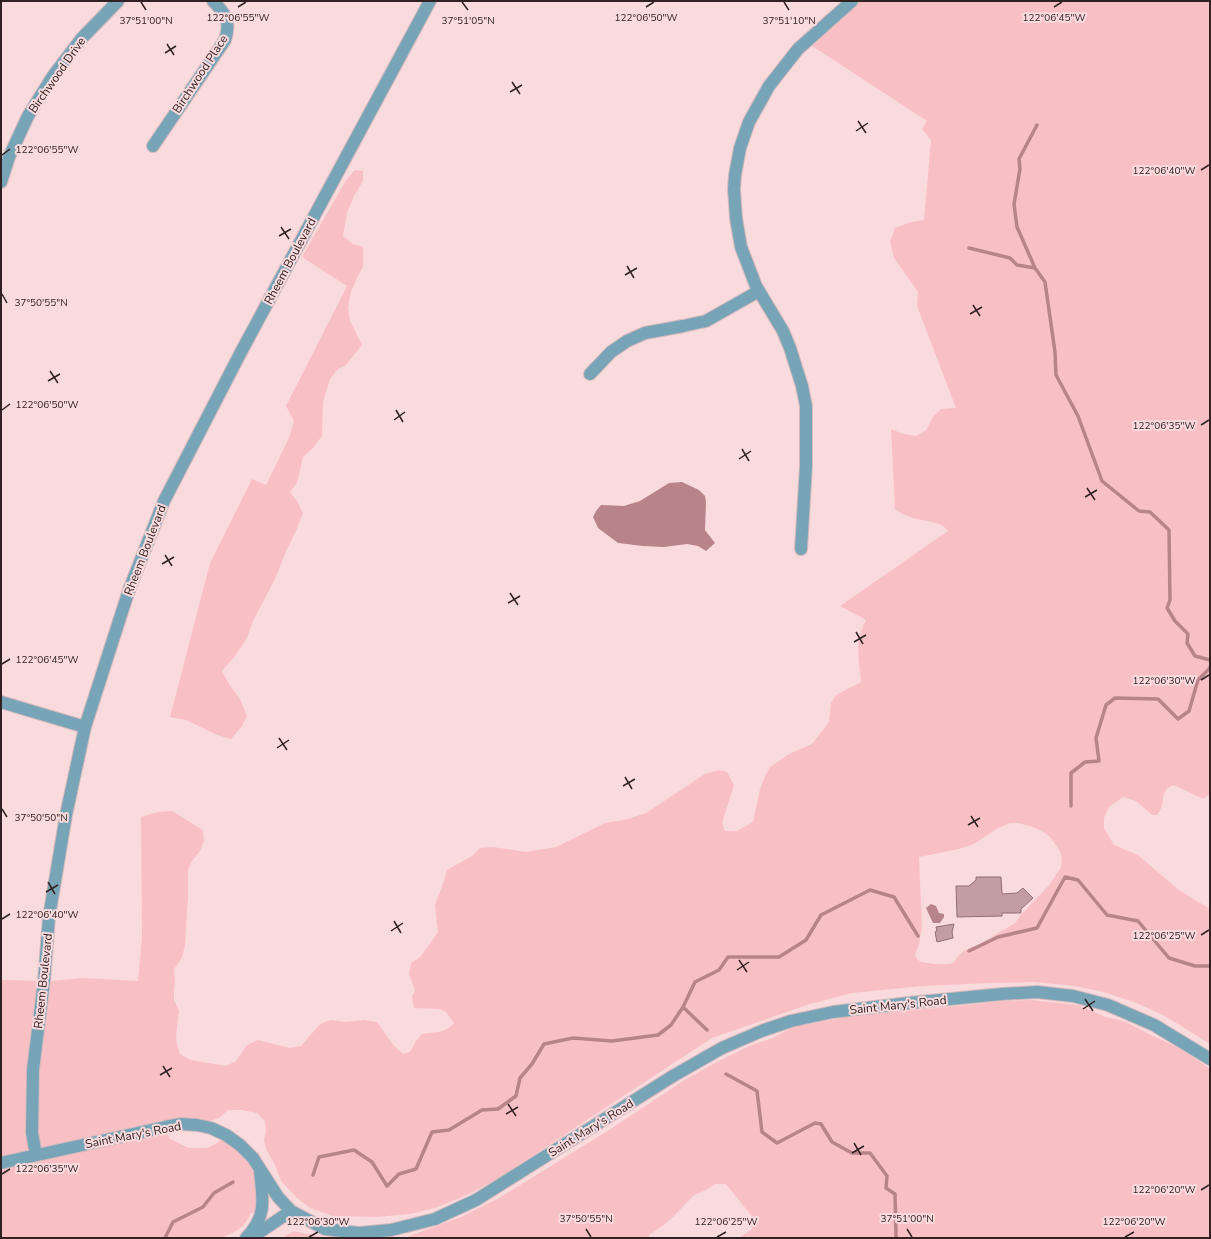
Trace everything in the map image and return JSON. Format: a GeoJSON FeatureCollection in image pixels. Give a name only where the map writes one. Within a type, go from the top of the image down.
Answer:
{"type":"FeatureCollection","features":[{"type":"Feature","properties":{"kind":"street","name":"Birchwood Drive"},"geometry":{"type":"LineString","coordinates":[[1,182],[9,157],[28,116],[53,76],[82,38],[118,1]]}},
{"type":"Feature","properties":{"kind":"street","name":"Birchwood Place"},"geometry":{"type":"LineString","coordinates":[[153,146],[225,40],[228,31],[227,18],[222,10],[213,1]]}},
{"type":"Feature","properties":{"kind":"street","name":"Rheem Boulevard"},"geometry":{"type":"LineString","coordinates":[[36,1155],[32,1133],[33,1070],[44,981],[49,917],[66,815],[86,727],[129,590],[164,501],[241,352],[430,1]]}},
{"type":"Feature","properties":{"kind":"street"},"geometry":{"type":"LineString","coordinates":[[801,548],[806,466],[806,406],[798,372],[790,348],[783,331],[759,291],[741,247],[734,189],[735,175],[740,148],[749,122],[769,86],[798,49],[852,1]]}},
{"type":"Feature","properties":{"kind":"street"},"geometry":{"type":"LineString","coordinates":[[590,374],[611,352],[627,341],[645,333],[706,320],[759,291]]}},
{"type":"Feature","properties":{"kind":"street"},"geometry":{"type":"LineString","coordinates":[[1,702],[86,727]]}},
{"type":"Feature","properties":{"kind":"street","name":"Saint Mary's Road"},"geometry":{"type":"LineString","coordinates":[[1,1163],[165,1127],[181,1124],[197,1125],[211,1128],[226,1135],[240,1145],[253,1158],[278,1197],[291,1211],[326,1229],[359,1233],[390,1230],[435,1219],[476,1200],[673,1076],[722,1048],[764,1030],[833,1012],[1002,994],[1037,992],[1073,996],[1108,1006],[1154,1025],[1210,1060]]}},
{"type":"Feature","properties":{"kind":"street"},"geometry":{"type":"LineString","coordinates":[[246,1238],[258,1223],[262,1211],[263,1199],[259,1167]]}},
{"type":"Feature","properties":{"kind":"street"},"geometry":{"type":"LineString","coordinates":[[251,1238],[291,1211]]}},
{"type":"Feature","properties":{"kind":"shaded area"},"geometry":{"type":"Polygon","coordinates":[[[852,1],[1210,1],[1210,794],[1203,799],[1174,785],[1165,791],[1161,809],[1157,815],[1152,815],[1136,801],[1123,797],[1109,807],[1104,818],[1104,828],[1114,845],[1138,855],[1179,890],[1210,909],[1210,1044],[1165,1016],[1134,1002],[1100,991],[1073,986],[1035,982],[990,983],[924,986],[852,993],[810,1004],[712,1038],[497,1179],[467,1195],[435,1208],[410,1214],[377,1217],[333,1216],[310,1208],[297,1198],[281,1181],[275,1165],[266,1149],[264,1140],[266,1131],[265,1121],[257,1113],[242,1110],[228,1110],[219,1118],[210,1121],[206,1127],[165,1127],[170,1139],[189,1148],[207,1148],[217,1143],[226,1135],[253,1158],[262,1211],[251,1213],[245,1223],[235,1232],[220,1238],[1,1238],[1,980],[51,981],[83,978],[138,981],[142,938],[141,817],[157,812],[172,811],[203,830],[204,841],[200,851],[192,861],[188,870],[185,945],[182,958],[174,969],[174,1000],[179,1011],[176,1035],[180,1054],[191,1060],[226,1066],[236,1061],[247,1045],[258,1040],[290,1048],[301,1046],[320,1024],[331,1020],[346,1022],[364,1020],[377,1022],[391,1042],[403,1054],[410,1052],[422,1034],[448,1029],[454,1023],[446,1012],[439,1009],[414,1008],[412,997],[415,990],[409,974],[411,963],[420,957],[438,932],[435,905],[447,870],[472,856],[480,848],[493,847],[526,852],[556,847],[605,823],[628,819],[646,813],[705,774],[719,770],[727,772],[734,785],[722,823],[725,831],[737,831],[753,822],[760,789],[770,767],[789,754],[812,744],[829,722],[831,703],[836,695],[861,682],[858,651],[862,628],[866,620],[840,606],[948,531],[937,523],[913,518],[895,510],[891,429],[903,434],[916,436],[926,430],[933,417],[941,409],[956,408],[917,306],[918,292],[894,258],[890,242],[895,228],[911,222],[924,220],[931,140],[922,129],[927,121],[806,42],[852,1]],[[1010,823],[998,828],[974,844],[959,849],[919,857],[922,928],[915,955],[921,962],[935,964],[953,963],[965,950],[980,944],[1015,923],[1050,884],[1061,867],[1062,859],[1060,851],[1050,837],[1042,831],[1017,823],[1010,823]]]}},
{"type":"Feature","properties":{"kind":"shaded area"},"geometry":{"type":"Polygon","coordinates":[[[355,170],[363,171],[363,181],[354,196],[347,213],[343,236],[353,244],[363,247],[363,267],[351,292],[348,307],[350,321],[362,345],[346,365],[338,369],[330,379],[323,402],[322,436],[313,448],[303,457],[297,483],[290,492],[297,501],[303,513],[275,579],[253,621],[247,638],[235,656],[222,671],[240,699],[247,716],[242,726],[231,739],[217,735],[186,720],[170,717],[210,563],[252,479],[266,485],[289,438],[294,421],[286,406],[347,286],[302,257],[346,180],[355,170]]]}},
{"type":"Feature","properties":{"kind":"shaded area"},"geometry":{"type":"Polygon","coordinates":[[[682,482],[699,490],[705,496],[705,530],[715,543],[706,551],[698,546],[687,544],[664,547],[618,543],[598,528],[593,517],[601,505],[624,506],[640,501],[669,483],[682,482]]]}},
{"type":"Feature","properties":{"kind":"shaded area"},"geometry":{"type":"Polygon","coordinates":[[[931,904],[936,906],[939,913],[944,914],[944,917],[940,923],[933,923],[926,908],[931,904]]]}},
{"type":"Feature","properties":{"kind":"shaded area"},"geometry":{"type":"Polygon","coordinates":[[[1031,1000],[1078,1005],[1106,1017],[1124,1021],[1181,1049],[1210,1069],[1210,1238],[739,1238],[752,1229],[754,1219],[726,1184],[715,1184],[694,1195],[664,1225],[649,1235],[650,1238],[551,1238],[550,1236],[548,1238],[404,1238],[461,1217],[499,1198],[609,1130],[686,1079],[749,1046],[770,1039],[794,1027],[847,1017],[1003,1001],[1031,1000]]]}},
{"type":"Feature","properties":{"kind":"shaded area"},"geometry":{"type":"Polygon","coordinates":[[[294,1231],[326,1238],[281,1238],[294,1231]]]}},
{"type":"Feature","properties":{"kind":"building"},"geometry":{"type":"Polygon","coordinates":[[[976,877],[1001,877],[1002,894],[1017,893],[1023,888],[1033,898],[1021,909],[1021,913],[1002,913],[1002,916],[957,917],[956,886],[969,886],[976,880],[976,877]]]}},
{"type":"Feature","properties":{"kind":"building"},"geometry":{"type":"Polygon","coordinates":[[[954,924],[952,932],[953,938],[937,942],[935,932],[937,931],[936,927],[954,924]]]}},
{"type":"Feature","properties":{"kind":"waterway"},"geometry":{"type":"LineString","coordinates":[[1037,125],[1019,159],[1020,169],[1014,204],[1017,227],[1035,268],[1045,282],[1055,352],[1056,375],[1078,416],[1102,481],[1139,511],[1150,512],[1169,530],[1170,600],[1167,608],[1175,621],[1188,634],[1187,643],[1195,656],[1210,660]]}},
{"type":"Feature","properties":{"kind":"waterway"},"geometry":{"type":"LineString","coordinates":[[969,248],[1010,258],[1017,265],[1035,268]]}},
{"type":"Feature","properties":{"kind":"waterway"},"geometry":{"type":"LineString","coordinates":[[1071,806],[1071,773],[1085,762],[1099,761],[1096,738],[1106,705],[1115,698],[1158,699],[1178,719],[1189,711],[1198,680],[1210,667]]}},
{"type":"Feature","properties":{"kind":"waterway"},"geometry":{"type":"LineString","coordinates":[[969,951],[998,937],[1037,928],[1065,877],[1078,880],[1107,915],[1138,921],[1169,958],[1195,966],[1210,966]]}},
{"type":"Feature","properties":{"kind":"waterway"},"geometry":{"type":"LineString","coordinates":[[313,1175],[319,1157],[354,1150],[372,1162],[387,1186],[399,1174],[416,1169],[432,1132],[449,1130],[482,1110],[498,1109],[516,1096],[520,1078],[532,1064],[544,1044],[573,1038],[612,1041],[658,1035],[671,1025],[683,1007],[695,982],[719,970],[728,957],[779,957],[806,940],[821,915],[870,890],[894,897],[918,936]]}},
{"type":"Feature","properties":{"kind":"waterway"},"geometry":{"type":"LineString","coordinates":[[683,1007],[707,1030]]}},
{"type":"Feature","properties":{"kind":"waterway"},"geometry":{"type":"LineString","coordinates":[[726,1074],[757,1091],[762,1132],[777,1143],[815,1123],[821,1124],[832,1142],[852,1153],[870,1153],[887,1176],[886,1188],[895,1194],[897,1238]]}},
{"type":"Feature","properties":{"kind":"waterway"},"geometry":{"type":"LineString","coordinates":[[165,1238],[173,1222],[203,1207],[214,1193],[233,1182]]}}]}
